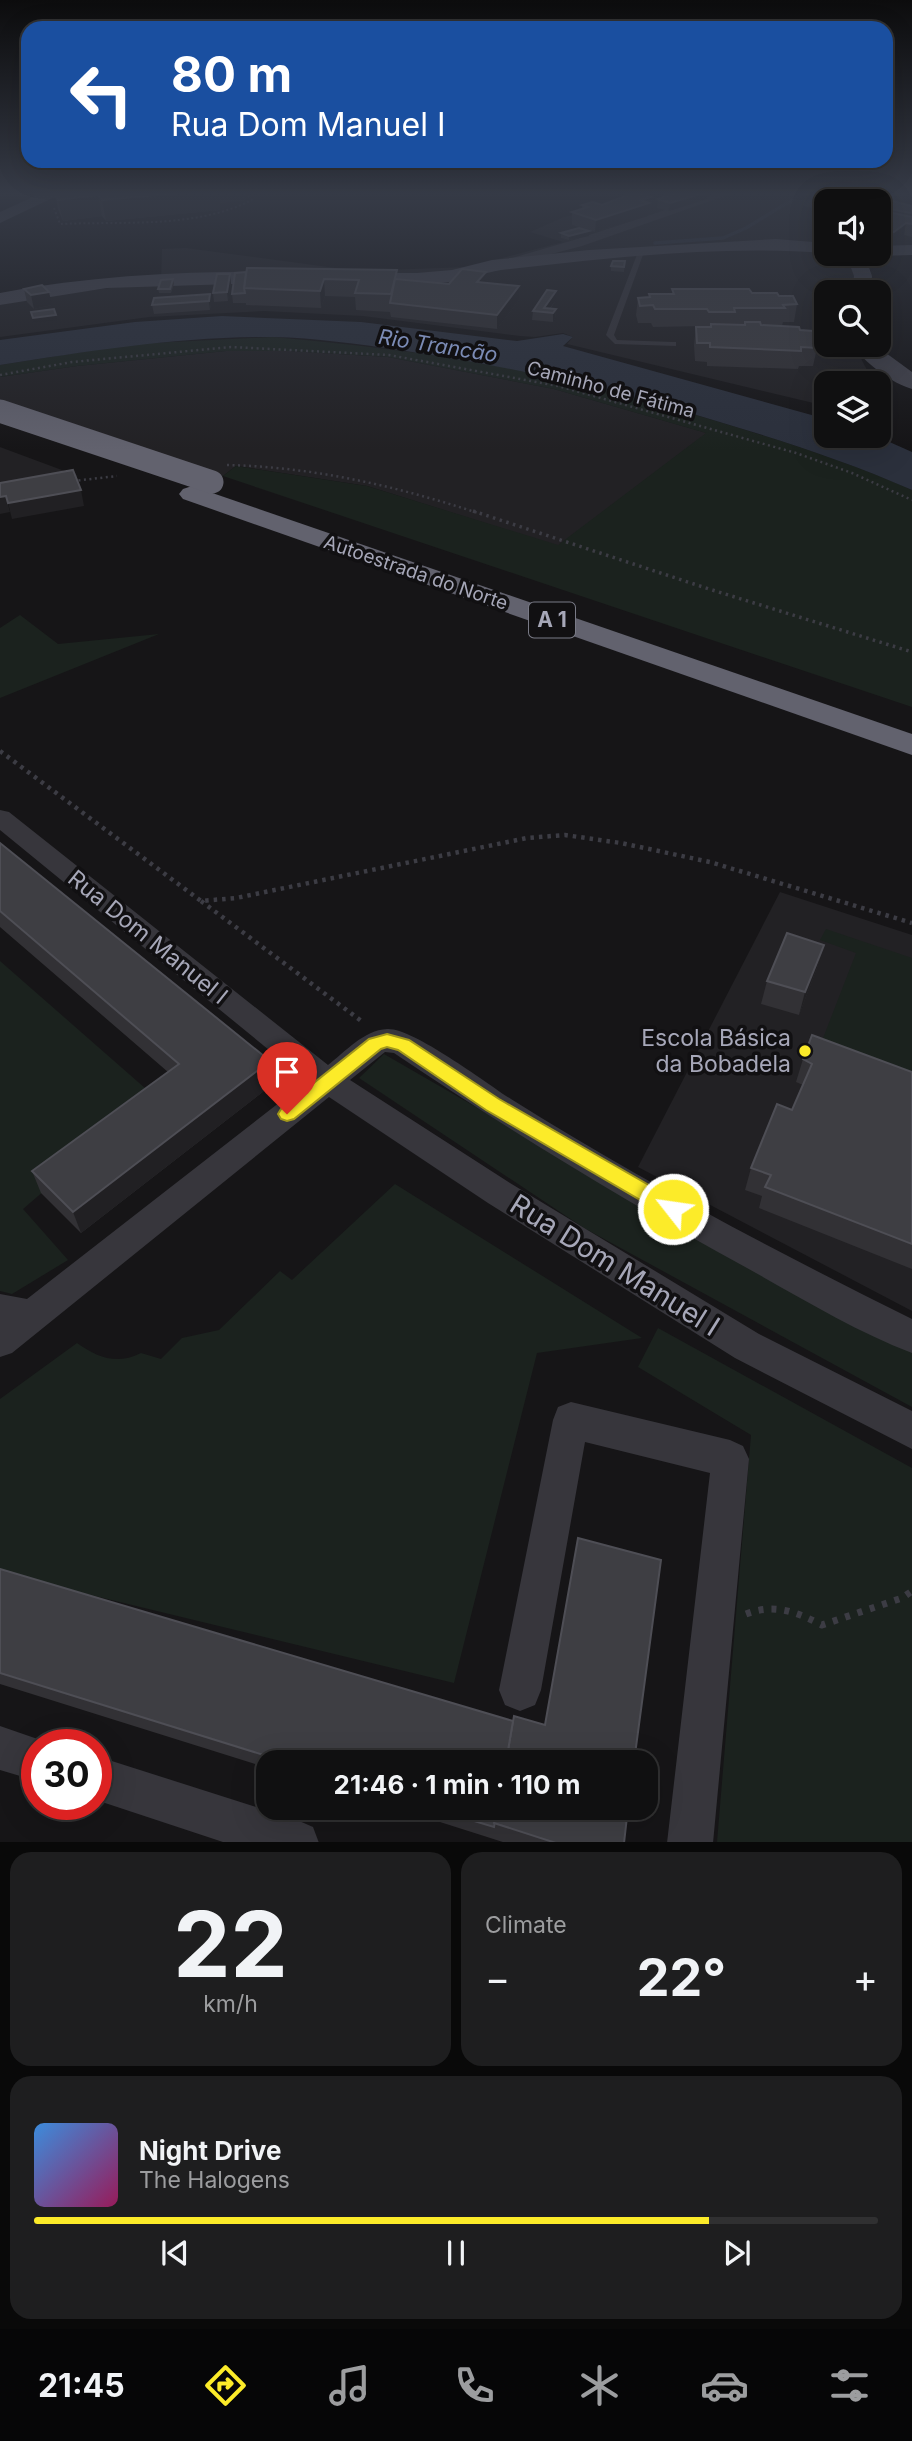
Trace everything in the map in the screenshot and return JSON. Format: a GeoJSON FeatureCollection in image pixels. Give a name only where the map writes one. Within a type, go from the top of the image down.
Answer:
{"type":"FeatureCollection","features":[{"type":"Feature","properties":{"kind":"highway","name":"Autoestrada do Norte"},"geometry":{"type":"LineString","coordinates":[[0,411],[912,719]]}},
{"type":"Feature","properties":{"kind":"highway","name":"Autoestrada do Norte"},"geometry":{"type":"LineString","coordinates":[[0,428],[207,481],[912,745]]}},
{"type":"Feature","properties":{"kind":"main road"},"geometry":{"type":"LineString","coordinates":[[0,299],[56,288],[186,278]]}},
{"type":"Feature","properties":{"kind":"main road"},"geometry":{"type":"LineString","coordinates":[[302,278],[306,278]]}},
{"type":"Feature","properties":{"kind":"main road"},"geometry":{"type":"LineString","coordinates":[[333,278],[429,278]]}},
{"type":"Feature","properties":{"kind":"main road"},"geometry":{"type":"LineString","coordinates":[[876,357],[912,382]]}},
{"type":"Feature","properties":{"kind":"street","name":"Rua Dom Manuel I"},"geometry":{"type":"LineString","coordinates":[[0,818],[328,1081],[499,1193],[747,1346],[912,1431]]}},
{"type":"Feature","properties":{"kind":"street"},"geometry":{"type":"LineString","coordinates":[[0,1341],[16,1313],[375,1044],[387,1040],[403,1044],[492,1104],[786,1275],[912,1337]]}},
{"type":"Feature","properties":{"kind":"street"},"geometry":{"type":"LineString","coordinates":[[520,1690],[571,1420],[730,1459],[690,1842]]}},
{"type":"Feature","properties":{"kind":"street"},"geometry":{"type":"LineString","coordinates":[[0,1748],[21,1754]]}},
{"type":"Feature","properties":{"kind":"street"},"geometry":{"type":"LineString","coordinates":[[112,1783],[294,1842]]}},
{"type":"Feature","properties":{"kind":"lane"},"geometry":{"type":"LineString","coordinates":[[631,278],[610,335],[615,342],[673,344]]}},
{"type":"Feature","properties":{"kind":"path","name":"Caminho de Fátima"},"geometry":{"type":"LineString","coordinates":[[0,374],[72,362],[231,347],[390,355],[558,386],[796,453],[852,472],[912,500]]}},
{"type":"Feature","properties":{"kind":"path"},"geometry":{"type":"LineString","coordinates":[[207,481],[299,467],[362,480],[487,516],[751,604],[912,652]]}},
{"type":"Feature","properties":{"kind":"path"},"geometry":{"type":"LineString","coordinates":[[72,481],[120,475]]}},
{"type":"Feature","properties":{"kind":"path"},"geometry":{"type":"LineString","coordinates":[[0,751],[387,1040]]}},
{"type":"Feature","properties":{"kind":"path"},"geometry":{"type":"LineString","coordinates":[[201,901],[236,898],[527,838],[565,835],[621,843],[710,862],[912,923]]}},
{"type":"Feature","properties":{"kind":"path"},"geometry":{"type":"LineString","coordinates":[[713,1630],[756,1609],[785,1607],[822,1625],[902,1598],[912,1591]]}},
{"type":"Feature","properties":{"kind":"shaded area"},"geometry":{"type":"Polygon","coordinates":[[[161,278],[855,278],[814,280],[814,357],[860,357],[867,371],[814,371],[814,403],[567,344],[573,337],[563,333],[520,336],[363,316],[264,311],[149,317],[0,337],[0,305],[43,296],[161,282],[161,278]]]}},
{"type":"Feature","properties":{"kind":"shaded area"},"geometry":{"type":"Polygon","coordinates":[[[273,337],[442,356],[564,378],[791,444],[912,490],[912,707],[223,476],[236,466],[367,486],[558,545],[706,433],[554,389],[388,357],[290,351],[226,351],[77,366],[0,377],[0,365],[132,344],[273,337]]]}},
{"type":"Feature","properties":{"kind":"shaded area"},"geometry":{"type":"Polygon","coordinates":[[[226,351],[290,351],[388,357],[554,389],[707,433],[558,546],[367,486],[236,466],[223,476],[0,402],[0,377],[77,366],[226,351]]]}},
{"type":"Feature","properties":{"kind":"shaded area"},"geometry":{"type":"Polygon","coordinates":[[[0,447],[78,476],[0,491],[0,447]]]}},
{"type":"Feature","properties":{"kind":"shaded area"},"geometry":{"type":"Polygon","coordinates":[[[20,615],[58,644],[159,634],[0,698],[0,628],[20,615]]]}},
{"type":"Feature","properties":{"kind":"shaded area","name":"Escola Básica da Bobadela"},"geometry":{"type":"Polygon","coordinates":[[[780,892],[912,935],[912,1311],[638,1167],[780,892]]]}},
{"type":"Feature","properties":{"kind":"shaded area"},"geometry":{"type":"Polygon","coordinates":[[[826,929],[912,958],[912,1077],[820,1046],[856,953],[820,940],[826,929]]]}},
{"type":"Feature","properties":{"kind":"shaded area"},"geometry":{"type":"Polygon","coordinates":[[[0,961],[154,1096],[23,1209],[68,1260],[12,1294],[0,1291],[0,961]]]}},
{"type":"Feature","properties":{"kind":"shaded area"},"geometry":{"type":"Polygon","coordinates":[[[384,1054],[713,1244],[912,1343],[912,1407],[584,1228],[359,1078],[384,1054]]]}},
{"type":"Feature","properties":{"kind":"shaded area"},"geometry":{"type":"Polygon","coordinates":[[[395,1184],[642,1338],[537,1353],[454,1683],[0,1573],[0,1399],[77,1343],[92,1353],[108,1358],[124,1359],[141,1353],[161,1359],[182,1338],[219,1330],[280,1271],[292,1280],[395,1184]]]}},
{"type":"Feature","properties":{"kind":"shaded area"},"geometry":{"type":"Polygon","coordinates":[[[658,1328],[912,1468],[912,1842],[717,1842],[751,1435],[638,1367],[658,1328]]]}},
{"type":"Feature","properties":{"kind":"water","name":"Rio Trancão"},"geometry":{"type":"Polygon","coordinates":[[[222,316],[361,322],[517,341],[563,334],[573,337],[563,346],[814,416],[814,448],[891,448],[891,443],[912,452],[912,490],[782,441],[628,396],[515,370],[368,346],[321,340],[239,337],[136,345],[0,365],[0,340],[135,322],[222,316]]]}},
{"type":"Feature","properties":{"kind":"building"},"geometry":{"type":"Polygon","coordinates":[[[216,278],[229,278],[227,292],[213,293],[216,278]]]}},
{"type":"Feature","properties":{"kind":"building"},"geometry":{"type":"Polygon","coordinates":[[[234,278],[245,278],[245,293],[232,294],[234,278]]]}},
{"type":"Feature","properties":{"kind":"building"},"geometry":{"type":"Polygon","coordinates":[[[246,278],[395,278],[391,294],[355,293],[359,280],[324,279],[320,291],[244,288],[246,278]]]}},
{"type":"Feature","properties":{"kind":"building"},"geometry":{"type":"Polygon","coordinates":[[[454,278],[481,278],[477,282],[519,286],[497,315],[390,303],[395,279],[449,284],[454,278]]]}},
{"type":"Feature","properties":{"kind":"building"},"geometry":{"type":"Polygon","coordinates":[[[173,279],[170,289],[158,289],[161,280],[173,279]]]}},
{"type":"Feature","properties":{"kind":"building"},"geometry":{"type":"Polygon","coordinates":[[[42,285],[49,292],[31,295],[24,289],[42,285]]]}},
{"type":"Feature","properties":{"kind":"building"},"geometry":{"type":"Polygon","coordinates":[[[672,289],[749,289],[752,293],[793,296],[797,304],[783,305],[785,308],[734,308],[735,312],[640,306],[638,298],[650,297],[649,294],[674,294],[672,289]]]}},
{"type":"Feature","properties":{"kind":"building"},"geometry":{"type":"Polygon","coordinates":[[[547,290],[556,291],[544,308],[556,309],[553,313],[533,311],[547,290]]]}},
{"type":"Feature","properties":{"kind":"building"},"geometry":{"type":"Polygon","coordinates":[[[210,294],[209,301],[152,305],[154,298],[210,294]]]}},
{"type":"Feature","properties":{"kind":"building"},"geometry":{"type":"Polygon","coordinates":[[[54,309],[56,315],[33,318],[31,312],[54,309]]]}},
{"type":"Feature","properties":{"kind":"building"},"geometry":{"type":"Polygon","coordinates":[[[745,322],[760,322],[761,325],[799,327],[800,330],[813,331],[814,348],[801,347],[801,351],[710,347],[710,343],[697,343],[696,327],[711,327],[711,324],[745,325],[745,322]]]}},
{"type":"Feature","properties":{"kind":"building"},"geometry":{"type":"Polygon","coordinates":[[[73,470],[81,490],[8,503],[6,496],[0,497],[0,483],[73,470]]]}},
{"type":"Feature","properties":{"kind":"building"},"geometry":{"type":"Polygon","coordinates":[[[0,843],[270,1061],[73,1212],[32,1171],[179,1064],[0,911],[0,843]]]}},
{"type":"Feature","properties":{"kind":"building"},"geometry":{"type":"Polygon","coordinates":[[[787,933],[824,945],[805,992],[767,981],[787,933]]]}},
{"type":"Feature","properties":{"kind":"building"},"geometry":{"type":"Polygon","coordinates":[[[812,1035],[912,1072],[912,1244],[765,1187],[771,1175],[751,1168],[777,1104],[792,1110],[812,1064],[803,1059],[812,1035]]]}},
{"type":"Feature","properties":{"kind":"building"},"geometry":{"type":"Polygon","coordinates":[[[578,1538],[661,1560],[636,1750],[508,1750],[514,1716],[545,1725],[578,1538]]]}},
{"type":"Feature","properties":{"kind":"building"},"geometry":{"type":"Polygon","coordinates":[[[0,1569],[513,1721],[508,1750],[256,1750],[256,1753],[0,1673],[0,1569]]]}},
{"type":"Feature","properties":{"kind":"building"},"geometry":{"type":"Polygon","coordinates":[[[471,1820],[495,1820],[494,1827],[471,1820]]]}},
{"type":"Feature","properties":{"kind":"building"},"geometry":{"type":"Polygon","coordinates":[[[495,1820],[627,1820],[624,1842],[553,1842],[494,1823],[495,1820]]]}},
{"type":"Feature","properties":{"kind":"place","name":"Escola Básica da Bobadela"},"geometry":{"type":"Point","coordinates":[805,1051]}},
{"type":"Feature","properties":{"kind":"route"},"geometry":{"type":"LineString","coordinates":[[287,1114],[375,1044],[387,1040],[403,1044],[492,1104],[673,1209]]}}]}
